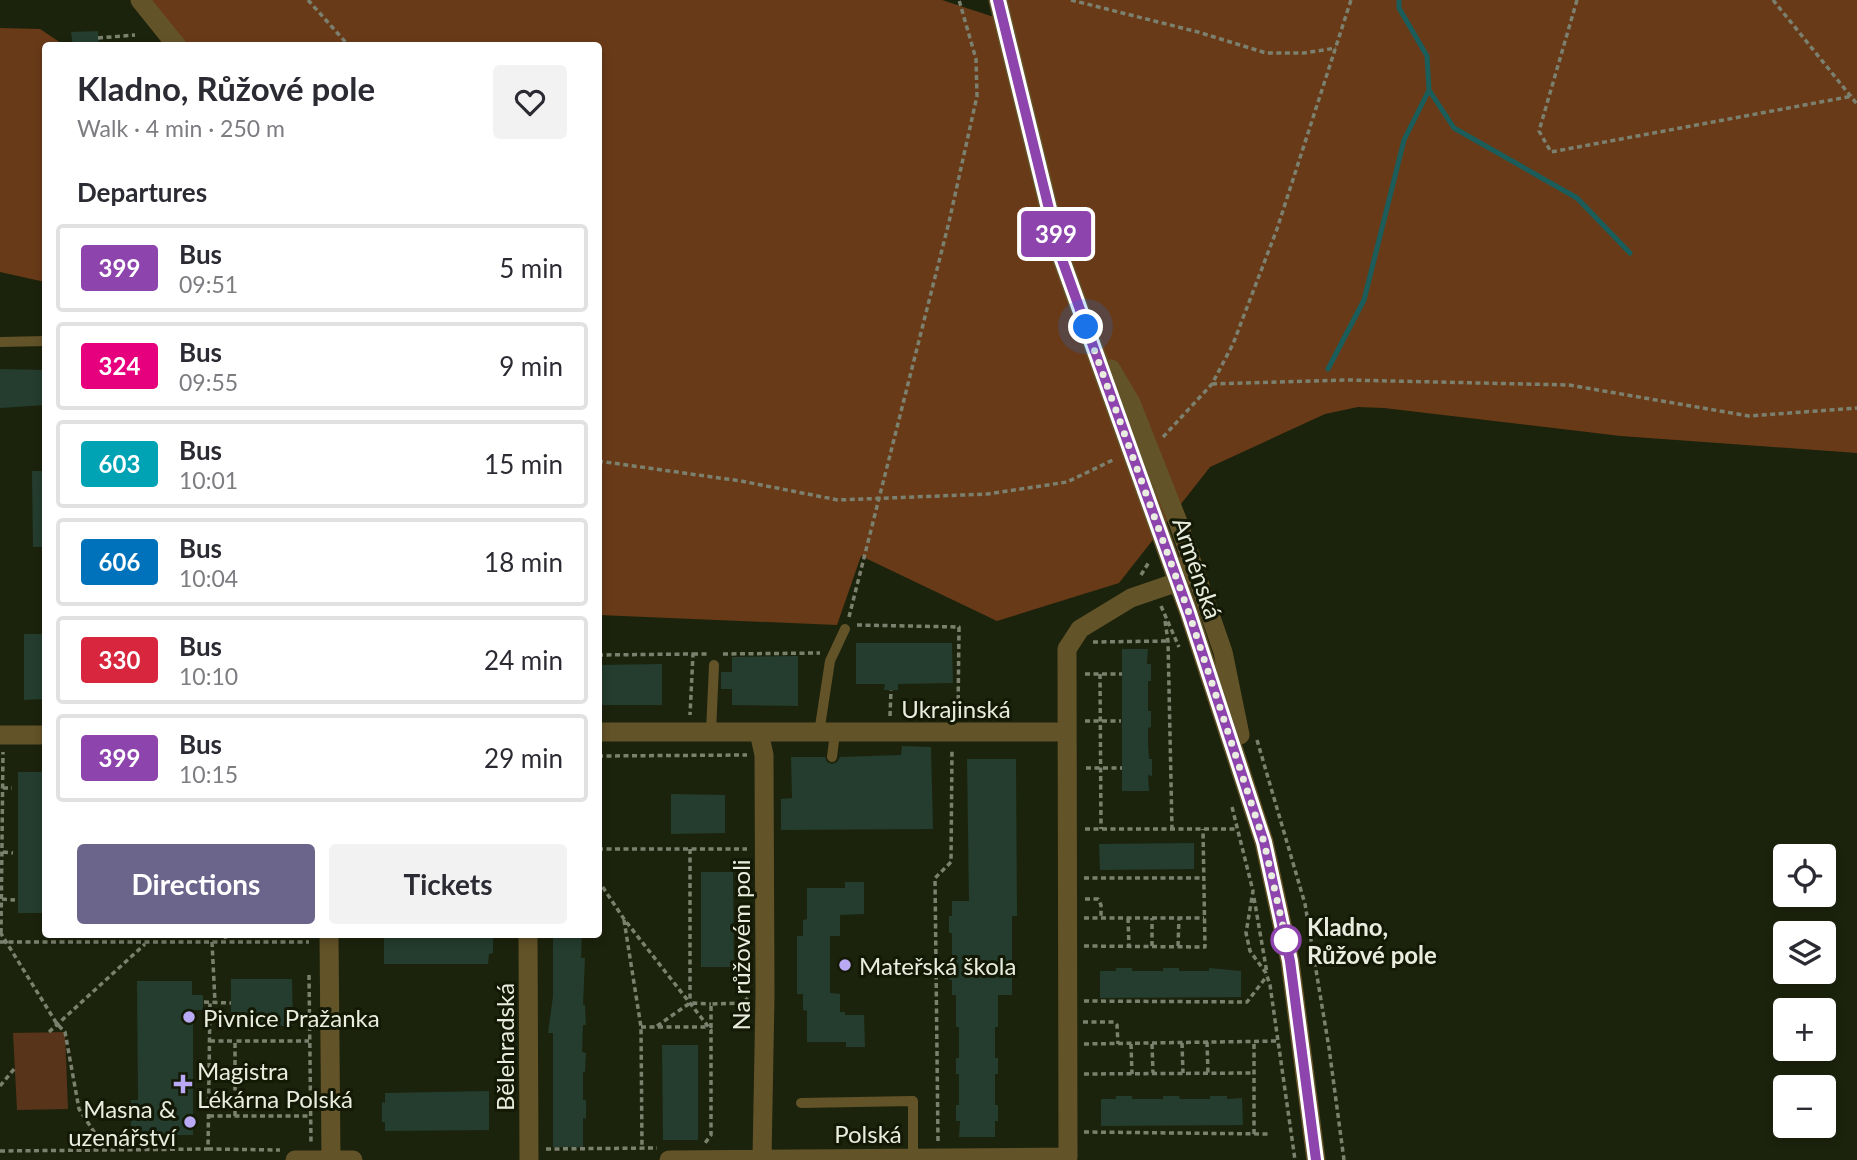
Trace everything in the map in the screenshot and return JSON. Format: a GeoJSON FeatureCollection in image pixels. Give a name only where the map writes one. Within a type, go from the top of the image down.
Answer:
{"type":"FeatureCollection","features":[{"type":"Feature","properties":{"kind":"street"},"geometry":{"type":"LineString","coordinates":[[140,0],[174,42]]}},
{"type":"Feature","properties":{"kind":"street","name":"Arménská"},"geometry":{"type":"LineString","coordinates":[[998,0],[1060,254],[1189,613],[1264,842],[1290,961],[1316,1160]]}},
{"type":"Feature","properties":{"kind":"street"},"geometry":{"type":"LineString","coordinates":[[1086,327],[1131,402],[1190,555],[1223,652],[1264,842]]}},
{"type":"Feature","properties":{"kind":"street"},"geometry":{"type":"LineString","coordinates":[[1101,368],[1113,415],[1161,558],[1159,571],[1144,591]]}},
{"type":"Feature","properties":{"kind":"street"},"geometry":{"type":"LineString","coordinates":[[1177,580],[1184,577],[1190,555]]}},
{"type":"Feature","properties":{"kind":"street"},"geometry":{"type":"LineString","coordinates":[[1071,727],[1067,649],[1080,629],[1166,578],[1177,580],[1194,592],[1243,750]]}},
{"type":"Feature","properties":{"kind":"street"},"geometry":{"type":"LineString","coordinates":[[1144,591],[1172,596],[1189,613]]}},
{"type":"Feature","properties":{"kind":"street","name":"Ukrajinská"},"geometry":{"type":"LineString","coordinates":[[602,732],[827,733],[955,725],[1071,727]]}},
{"type":"Feature","properties":{"kind":"street","name":"Polská"},"geometry":{"type":"LineString","coordinates":[[668,1154],[762,1159],[1068,1157],[1071,727]]}},
{"type":"Feature","properties":{"kind":"street","name":"Na růžovém poli"},"geometry":{"type":"LineString","coordinates":[[759,733],[764,755],[765,995],[762,1159]]}},
{"type":"Feature","properties":{"kind":"street"},"geometry":{"type":"LineString","coordinates":[[1,743],[42,736]]}},
{"type":"Feature","properties":{"kind":"street"},"geometry":{"type":"LineString","coordinates":[[329,938],[331,1160]]}},
{"type":"Feature","properties":{"kind":"street","name":"Bělehradská"},"geometry":{"type":"LineString","coordinates":[[528,938],[537,1155]]}},
{"type":"Feature","properties":{"kind":"street"},"geometry":{"type":"LineString","coordinates":[[290,1155],[353,1160]]}},
{"type":"Feature","properties":{"kind":"lane"},"geometry":{"type":"LineString","coordinates":[[0,342],[42,341]]}},
{"type":"Feature","properties":{"kind":"lane"},"geometry":{"type":"LineString","coordinates":[[832,757],[827,733],[832,653],[845,629]]}},
{"type":"Feature","properties":{"kind":"lane"},"geometry":{"type":"LineString","coordinates":[[710,732],[714,665]]}},
{"type":"Feature","properties":{"kind":"lane"},"geometry":{"type":"LineString","coordinates":[[801,1103],[913,1101],[913,1158]]}},
{"type":"Feature","properties":{"kind":"path"},"geometry":{"type":"LineString","coordinates":[[308,0],[345,42]]}},
{"type":"Feature","properties":{"kind":"path"},"geometry":{"type":"LineString","coordinates":[[941,1147],[938,1142],[936,878],[951,862],[959,627],[847,625],[949,222],[977,96],[976,59],[960,0]]}},
{"type":"Feature","properties":{"kind":"path"},"geometry":{"type":"LineString","coordinates":[[1070,0],[1198,32],[1266,53],[1304,53],[1336,48]]}},
{"type":"Feature","properties":{"kind":"path"},"geometry":{"type":"LineString","coordinates":[[1157,443],[1212,384],[1233,344],[1277,229],[1351,0]]}},
{"type":"Feature","properties":{"kind":"path"},"geometry":{"type":"LineString","coordinates":[[1577,0],[1539,131],[1551,152],[1853,96]]}},
{"type":"Feature","properties":{"kind":"path"},"geometry":{"type":"LineString","coordinates":[[1773,0],[1857,104]]}},
{"type":"Feature","properties":{"kind":"path"},"geometry":{"type":"LineString","coordinates":[[98,38],[135,35]]}},
{"type":"Feature","properties":{"kind":"path"},"geometry":{"type":"LineString","coordinates":[[1212,384],[1348,380],[1569,385],[1749,416],[1857,408]]}},
{"type":"Feature","properties":{"kind":"path"},"geometry":{"type":"LineString","coordinates":[[602,462],[741,481],[838,500],[988,494],[1067,482],[1116,458]]}},
{"type":"Feature","properties":{"kind":"path"},"geometry":{"type":"LineString","coordinates":[[1165,618],[1168,641],[1172,829]]}},
{"type":"Feature","properties":{"kind":"path"},"geometry":{"type":"LineString","coordinates":[[1081,642],[1168,641]]}},
{"type":"Feature","properties":{"kind":"path"},"geometry":{"type":"LineString","coordinates":[[602,654],[832,653]]}},
{"type":"Feature","properties":{"kind":"path"},"geometry":{"type":"LineString","coordinates":[[689,721],[692,654]]}},
{"type":"Feature","properties":{"kind":"path"},"geometry":{"type":"LineString","coordinates":[[1100,674],[1101,829]]}},
{"type":"Feature","properties":{"kind":"path"},"geometry":{"type":"LineString","coordinates":[[1076,675],[1122,674]]}},
{"type":"Feature","properties":{"kind":"path"},"geometry":{"type":"LineString","coordinates":[[890,719],[891,690]]}},
{"type":"Feature","properties":{"kind":"path"},"geometry":{"type":"LineString","coordinates":[[1071,727],[1100,721],[1121,721]]}},
{"type":"Feature","properties":{"kind":"path"},"geometry":{"type":"LineString","coordinates":[[1,743],[2,942],[65,1032],[79,1109],[106,1150]]}},
{"type":"Feature","properties":{"kind":"path"},"geometry":{"type":"LineString","coordinates":[[602,756],[747,755],[751,763]]}},
{"type":"Feature","properties":{"kind":"path"},"geometry":{"type":"LineString","coordinates":[[1075,768],[1122,768]]}},
{"type":"Feature","properties":{"kind":"path"},"geometry":{"type":"LineString","coordinates":[[3,788],[12,788]]}},
{"type":"Feature","properties":{"kind":"path"},"geometry":{"type":"LineString","coordinates":[[1075,829],[1237,829]]}},
{"type":"Feature","properties":{"kind":"path"},"geometry":{"type":"LineString","coordinates":[[1075,946],[1205,947],[1203,829]]}},
{"type":"Feature","properties":{"kind":"path"},"geometry":{"type":"LineString","coordinates":[[602,849],[751,849]]}},
{"type":"Feature","properties":{"kind":"path"},"geometry":{"type":"LineString","coordinates":[[690,849],[690,1003]]}},
{"type":"Feature","properties":{"kind":"path"},"geometry":{"type":"LineString","coordinates":[[3,852],[13,853]]}},
{"type":"Feature","properties":{"kind":"path"},"geometry":{"type":"LineString","coordinates":[[1075,878],[1204,878]]}},
{"type":"Feature","properties":{"kind":"path"},"geometry":{"type":"LineString","coordinates":[[602,886],[624,919],[709,1028]]}},
{"type":"Feature","properties":{"kind":"path"},"geometry":{"type":"LineString","coordinates":[[1252,891],[1270,985]]}},
{"type":"Feature","properties":{"kind":"path"},"geometry":{"type":"LineString","coordinates":[[2,899],[15,900]]}},
{"type":"Feature","properties":{"kind":"path"},"geometry":{"type":"LineString","coordinates":[[1075,899],[1098,900],[1101,905],[1101,918]]}},
{"type":"Feature","properties":{"kind":"path"},"geometry":{"type":"LineString","coordinates":[[1075,918],[1204,918]]}},
{"type":"Feature","properties":{"kind":"path"},"geometry":{"type":"LineString","coordinates":[[1128,918],[1129,946]]}},
{"type":"Feature","properties":{"kind":"path"},"geometry":{"type":"LineString","coordinates":[[1152,918],[1152,946]]}},
{"type":"Feature","properties":{"kind":"path"},"geometry":{"type":"LineString","coordinates":[[1178,946],[1179,918]]}},
{"type":"Feature","properties":{"kind":"path"},"geometry":{"type":"LineString","coordinates":[[624,919],[641,1027],[642,1148]]}},
{"type":"Feature","properties":{"kind":"path"},"geometry":{"type":"LineString","coordinates":[[226,938],[226,942]]}},
{"type":"Feature","properties":{"kind":"path"},"geometry":{"type":"LineString","coordinates":[[2,942],[310,942]]}},
{"type":"Feature","properties":{"kind":"path"},"geometry":{"type":"LineString","coordinates":[[49,1032],[146,942]]}},
{"type":"Feature","properties":{"kind":"path"},"geometry":{"type":"LineString","coordinates":[[208,1149],[212,942]]}},
{"type":"Feature","properties":{"kind":"path"},"geometry":{"type":"LineString","coordinates":[[309,967],[312,1146]]}},
{"type":"Feature","properties":{"kind":"path"},"geometry":{"type":"LineString","coordinates":[[1075,1001],[1247,1002],[1267,976]]}},
{"type":"Feature","properties":{"kind":"path"},"geometry":{"type":"LineString","coordinates":[[656,1027],[690,1003],[742,1003],[750,993]]}},
{"type":"Feature","properties":{"kind":"path"},"geometry":{"type":"LineString","coordinates":[[204,1002],[231,1003]]}},
{"type":"Feature","properties":{"kind":"path"},"geometry":{"type":"LineString","coordinates":[[701,1146],[711,1135],[711,1004]]}},
{"type":"Feature","properties":{"kind":"path"},"geometry":{"type":"LineString","coordinates":[[1075,1022],[1114,1022],[1118,1025],[1118,1044]]}},
{"type":"Feature","properties":{"kind":"path"},"geometry":{"type":"LineString","coordinates":[[641,1027],[709,1028]]}},
{"type":"Feature","properties":{"kind":"path"},"geometry":{"type":"LineString","coordinates":[[209,1041],[309,1041]]}},
{"type":"Feature","properties":{"kind":"path"},"geometry":{"type":"LineString","coordinates":[[235,1041],[235,1116]]}},
{"type":"Feature","properties":{"kind":"path"},"geometry":{"type":"LineString","coordinates":[[1254,1041],[1254,1134]]}},
{"type":"Feature","properties":{"kind":"path"},"geometry":{"type":"LineString","coordinates":[[1075,1044],[1279,1041]]}},
{"type":"Feature","properties":{"kind":"path"},"geometry":{"type":"LineString","coordinates":[[1182,1042],[1183,1073]]}},
{"type":"Feature","properties":{"kind":"path"},"geometry":{"type":"LineString","coordinates":[[1207,1042],[1208,1073]]}},
{"type":"Feature","properties":{"kind":"path"},"geometry":{"type":"LineString","coordinates":[[1131,1043],[1132,1074]]}},
{"type":"Feature","properties":{"kind":"path"},"geometry":{"type":"LineString","coordinates":[[1152,1043],[1153,1073]]}},
{"type":"Feature","properties":{"kind":"path"},"geometry":{"type":"LineString","coordinates":[[0,1086],[15,1068]]}},
{"type":"Feature","properties":{"kind":"path"},"geometry":{"type":"LineString","coordinates":[[1075,1074],[1253,1073]]}},
{"type":"Feature","properties":{"kind":"path"},"geometry":{"type":"LineString","coordinates":[[209,1116],[310,1116]]}},
{"type":"Feature","properties":{"kind":"path"},"geometry":{"type":"LineString","coordinates":[[1075,1132],[1269,1134]]}},
{"type":"Feature","properties":{"kind":"path"},"geometry":{"type":"LineString","coordinates":[[537,1155],[642,1148],[668,1154]]}},
{"type":"Feature","properties":{"kind":"path"},"geometry":{"type":"LineString","coordinates":[[0,1151],[208,1149],[290,1155]]}},
{"type":"Feature","properties":{"kind":"shaded area"},"geometry":{"type":"Polygon","coordinates":[[[148,0],[942,0],[1000,19],[999,0],[1857,0],[1857,453],[1621,436],[1358,407],[1325,414],[1210,467],[1119,583],[997,621],[861,556],[837,625],[602,615],[602,42],[183,42],[148,0]]]}},
{"type":"Feature","properties":{"kind":"shaded area"},"geometry":{"type":"Polygon","coordinates":[[[0,28],[40,29],[60,42],[42,42],[42,281],[0,272],[0,28]]]}},
{"type":"Feature","properties":{"kind":"shaded area"},"geometry":{"type":"Polygon","coordinates":[[[65,1032],[68,1109],[17,1110],[13,1033],[65,1032]]]}},
{"type":"Feature","properties":{"kind":"building"},"geometry":{"type":"Polygon","coordinates":[[[98,31],[99,42],[72,42],[71,32],[98,31]]]}},
{"type":"Feature","properties":{"kind":"building"},"geometry":{"type":"Polygon","coordinates":[[[0,369],[42,370],[42,405],[0,408],[0,369]]]}},
{"type":"Feature","properties":{"kind":"building"},"geometry":{"type":"Polygon","coordinates":[[[32,471],[42,471],[42,547],[33,547],[32,471]]]}},
{"type":"Feature","properties":{"kind":"building"},"geometry":{"type":"Polygon","coordinates":[[[24,634],[42,634],[42,699],[24,700],[24,634]]]}},
{"type":"Feature","properties":{"kind":"building"},"geometry":{"type":"Polygon","coordinates":[[[856,643],[952,643],[953,683],[898,684],[898,690],[884,690],[885,684],[856,684],[856,643]]]}},
{"type":"Feature","properties":{"kind":"building"},"geometry":{"type":"Polygon","coordinates":[[[1122,649],[1148,649],[1147,664],[1151,664],[1148,711],[1151,711],[1151,727],[1148,728],[1148,743],[1152,776],[1148,775],[1149,791],[1122,791],[1122,649]]]}},
{"type":"Feature","properties":{"kind":"building"},"geometry":{"type":"Polygon","coordinates":[[[798,656],[798,706],[732,705],[732,689],[721,689],[721,672],[732,672],[732,657],[798,656]]]}},
{"type":"Feature","properties":{"kind":"building"},"geometry":{"type":"Polygon","coordinates":[[[662,664],[662,705],[602,705],[602,665],[662,664]]]}},
{"type":"Feature","properties":{"kind":"building"},"geometry":{"type":"Polygon","coordinates":[[[902,746],[931,747],[933,829],[781,830],[781,799],[792,798],[791,757],[825,757],[827,762],[832,764],[840,757],[901,755],[902,746]]]}},
{"type":"Feature","properties":{"kind":"building"},"geometry":{"type":"Polygon","coordinates":[[[967,759],[1016,759],[1017,916],[1012,916],[1012,995],[998,995],[995,1058],[998,1058],[998,1074],[995,1074],[995,1105],[998,1105],[998,1121],[995,1121],[995,1137],[959,1137],[960,1121],[956,1121],[956,1105],[959,1105],[956,1058],[959,1058],[959,1027],[956,1027],[956,995],[952,995],[952,980],[949,980],[952,933],[949,933],[949,916],[952,916],[952,901],[969,901],[967,759]]]}},
{"type":"Feature","properties":{"kind":"building"},"geometry":{"type":"Polygon","coordinates":[[[18,772],[42,772],[42,913],[18,913],[18,772]]]}},
{"type":"Feature","properties":{"kind":"building"},"geometry":{"type":"Polygon","coordinates":[[[671,794],[725,795],[725,833],[671,834],[671,794]]]}},
{"type":"Feature","properties":{"kind":"building"},"geometry":{"type":"Polygon","coordinates":[[[1194,843],[1194,869],[1100,870],[1099,844],[1194,843]]]}},
{"type":"Feature","properties":{"kind":"building"},"geometry":{"type":"Polygon","coordinates":[[[701,872],[733,872],[734,967],[701,967],[701,872]]]}},
{"type":"Feature","properties":{"kind":"building"},"geometry":{"type":"Polygon","coordinates":[[[845,882],[864,882],[864,914],[840,915],[840,936],[830,936],[830,993],[840,994],[840,1012],[845,1012],[845,1015],[864,1015],[865,1047],[846,1047],[846,1042],[807,1042],[807,1011],[803,1010],[803,994],[797,994],[797,936],[803,936],[803,920],[807,919],[807,888],[845,888],[845,882]]]}},
{"type":"Feature","properties":{"kind":"building"},"geometry":{"type":"Polygon","coordinates":[[[384,938],[493,938],[493,953],[489,954],[488,964],[384,964],[384,938]]]}},
{"type":"Feature","properties":{"kind":"building"},"geometry":{"type":"Polygon","coordinates":[[[553,938],[582,938],[581,958],[585,958],[583,1005],[586,1025],[583,1025],[582,1052],[586,1053],[583,1072],[586,1119],[583,1118],[583,1147],[553,1147],[553,1033],[548,1033],[553,996],[553,938]]]}},
{"type":"Feature","properties":{"kind":"building"},"geometry":{"type":"Polygon","coordinates":[[[1116,968],[1132,968],[1132,971],[1179,968],[1179,971],[1209,971],[1209,968],[1241,971],[1241,997],[1100,998],[1100,971],[1116,971],[1116,968]]]}},
{"type":"Feature","properties":{"kind":"building"},"geometry":{"type":"Polygon","coordinates":[[[231,979],[292,979],[293,1026],[231,1026],[231,979]]]}},
{"type":"Feature","properties":{"kind":"building"},"geometry":{"type":"Polygon","coordinates":[[[137,981],[192,981],[192,995],[203,995],[203,1010],[193,1010],[193,1135],[131,1135],[131,1100],[138,1100],[137,981]]]}},
{"type":"Feature","properties":{"kind":"building"},"geometry":{"type":"Polygon","coordinates":[[[662,1045],[698,1045],[698,1140],[663,1140],[662,1045]]]}},
{"type":"Feature","properties":{"kind":"building"},"geometry":{"type":"Polygon","coordinates":[[[489,1091],[489,1130],[385,1131],[382,1102],[385,1103],[385,1093],[489,1091]]]}},
{"type":"Feature","properties":{"kind":"building"},"geometry":{"type":"Polygon","coordinates":[[[1116,1096],[1132,1096],[1132,1099],[1163,1099],[1163,1096],[1179,1096],[1180,1099],[1210,1099],[1210,1096],[1242,1098],[1243,1125],[1101,1126],[1101,1099],[1116,1099],[1116,1096]]]}},
{"type":"Feature","properties":{"kind":"waterway"},"geometry":{"type":"LineString","coordinates":[[1328,369],[1364,300],[1404,140],[1429,90],[1427,56],[1399,8],[1399,0]]}},
{"type":"Feature","properties":{"kind":"waterway"},"geometry":{"type":"LineString","coordinates":[[1429,90],[1454,128],[1577,198],[1630,253]]}},
{"type":"Feature","properties":{"kind":"bus line","name":"399"},"geometry":{"type":"LineString","coordinates":[[998,0],[1060,254],[1189,613],[1264,842],[1290,961],[1316,1160]]}},
{"type":"Feature","properties":{"kind":"place","name":"Kladno, Růžové pole"},"geometry":{"type":"Point","coordinates":[1286,940]}},
{"type":"Feature","properties":{"kind":"place","name":"Mateřská škola"},"geometry":{"type":"Point","coordinates":[845,965]}},
{"type":"Feature","properties":{"kind":"place","name":"Pivnice Pražanka"},"geometry":{"type":"Point","coordinates":[189,1017]}},
{"type":"Feature","properties":{"kind":"place","name":"Magistra Lékárna Polská"},"geometry":{"type":"Point","coordinates":[183,1084]}},
{"type":"Feature","properties":{"kind":"place","name":"Masna & uzenářství"},"geometry":{"type":"Point","coordinates":[190,1122]}},
{"type":"Feature","properties":{"kind":"route"},"geometry":{"type":"LineString","coordinates":[[1086,327],[1189,613],[1264,842],[1286,940]]}}]}
